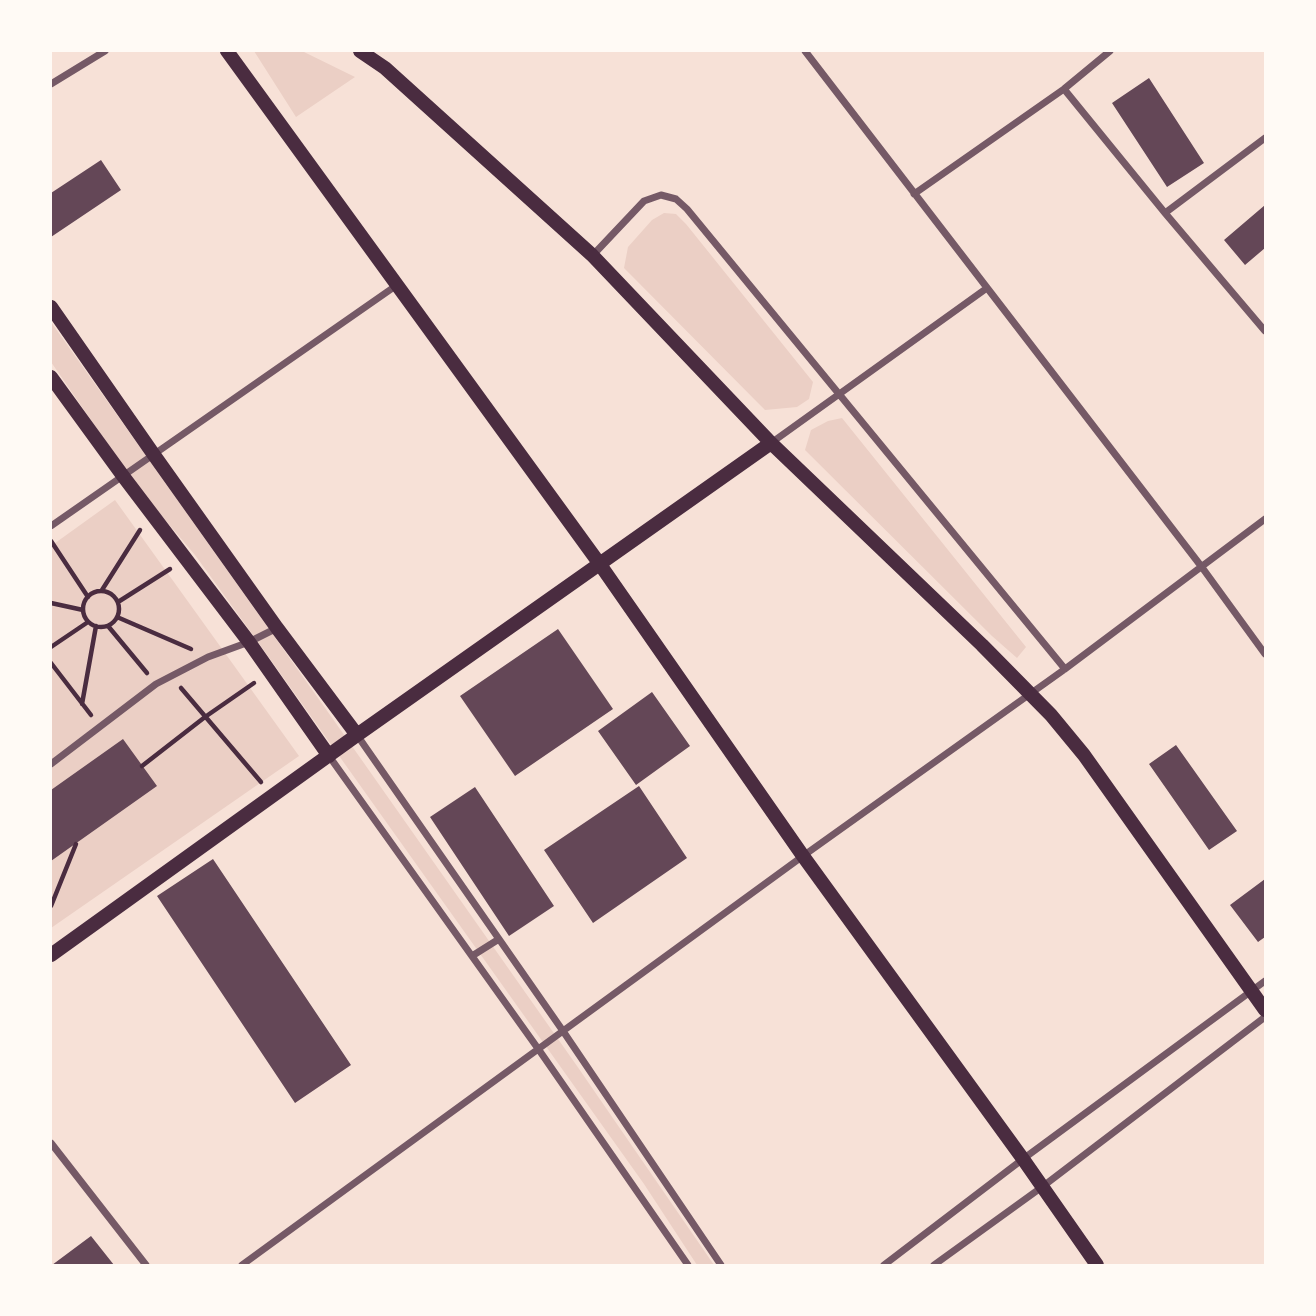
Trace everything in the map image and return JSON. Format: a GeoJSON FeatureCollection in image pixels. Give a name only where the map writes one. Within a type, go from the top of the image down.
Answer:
{"type":"FeatureCollection","features":[{"type":"Feature","properties":{"kind":"main road"},"geometry":{"type":"LineString","coordinates":[[227,51],[598,564],[803,856],[1097,1265]]}},
{"type":"Feature","properties":{"kind":"main road"},"geometry":{"type":"LineString","coordinates":[[360,51],[385,68],[592,256],[771,443],[982,645],[1051,715],[1084,755],[1265,1010]]}},
{"type":"Feature","properties":{"kind":"main road"},"geometry":{"type":"LineString","coordinates":[[51,307],[153,455],[356,735]]}},
{"type":"Feature","properties":{"kind":"main road"},"geometry":{"type":"LineString","coordinates":[[51,377],[250,642],[329,756]]}},
{"type":"Feature","properties":{"kind":"main road"},"geometry":{"type":"LineString","coordinates":[[51,955],[356,735],[771,443]]}},
{"type":"Feature","properties":{"kind":"street"},"geometry":{"type":"LineString","coordinates":[[51,84],[106,51]]}},
{"type":"Feature","properties":{"kind":"street"},"geometry":{"type":"LineString","coordinates":[[805,51],[1201,566],[1265,654]]}},
{"type":"Feature","properties":{"kind":"street"},"geometry":{"type":"LineString","coordinates":[[914,194],[1064,89],[1110,51]]}},
{"type":"Feature","properties":{"kind":"street"},"geometry":{"type":"LineString","coordinates":[[1064,89],[1265,331]]}},
{"type":"Feature","properties":{"kind":"street"},"geometry":{"type":"LineString","coordinates":[[1165,213],[1265,138]]}},
{"type":"Feature","properties":{"kind":"street"},"geometry":{"type":"LineString","coordinates":[[592,256],[645,201],[662,195],[676,199],[1065,669]]}},
{"type":"Feature","properties":{"kind":"street"},"geometry":{"type":"LineString","coordinates":[[51,526],[397,285]]}},
{"type":"Feature","properties":{"kind":"street"},"geometry":{"type":"LineString","coordinates":[[771,443],[987,288]]}},
{"type":"Feature","properties":{"kind":"street"},"geometry":{"type":"LineString","coordinates":[[242,1265],[803,856],[1065,669],[1265,519]]}},
{"type":"Feature","properties":{"kind":"street"},"geometry":{"type":"LineString","coordinates":[[51,764],[156,684],[208,657],[250,642],[277,628]]}},
{"type":"Feature","properties":{"kind":"street"},"geometry":{"type":"LineString","coordinates":[[356,735],[564,1031],[721,1265]]}},
{"type":"Feature","properties":{"kind":"street"},"geometry":{"type":"LineString","coordinates":[[329,756],[539,1049],[688,1265]]}},
{"type":"Feature","properties":{"kind":"street"},"geometry":{"type":"LineString","coordinates":[[472,956],[499,939]]}},
{"type":"Feature","properties":{"kind":"street"},"geometry":{"type":"LineString","coordinates":[[884,1265],[1265,981]]}},
{"type":"Feature","properties":{"kind":"street"},"geometry":{"type":"LineString","coordinates":[[934,1265],[1042,1187],[1265,1017]]}},
{"type":"Feature","properties":{"kind":"street"},"geometry":{"type":"LineString","coordinates":[[51,1143],[146,1265]]}},
{"type":"Feature","properties":{"kind":"path"},"geometry":{"type":"LineString","coordinates":[[102,590],[114,596],[119,607],[117,617],[108,626],[96,626],[84,617],[84,602],[102,590],[152,512]]}},
{"type":"Feature","properties":{"kind":"path"},"geometry":{"type":"LineString","coordinates":[[51,540],[88,597]]}},
{"type":"Feature","properties":{"kind":"path"},"geometry":{"type":"LineString","coordinates":[[118,602],[187,559]]}},
{"type":"Feature","properties":{"kind":"path"},"geometry":{"type":"LineString","coordinates":[[51,603],[83,610]]}},
{"type":"Feature","properties":{"kind":"path"},"geometry":{"type":"LineString","coordinates":[[117,617],[208,657]]}},
{"type":"Feature","properties":{"kind":"path"},"geometry":{"type":"LineString","coordinates":[[51,647],[88,622]]}},
{"type":"Feature","properties":{"kind":"path"},"geometry":{"type":"LineString","coordinates":[[82,704],[96,626]]}},
{"type":"Feature","properties":{"kind":"path"},"geometry":{"type":"LineString","coordinates":[[108,626],[156,684]]}},
{"type":"Feature","properties":{"kind":"path"},"geometry":{"type":"LineString","coordinates":[[51,663],[100,726]]}},
{"type":"Feature","properties":{"kind":"path"},"geometry":{"type":"LineString","coordinates":[[142,766],[270,671]]}},
{"type":"Feature","properties":{"kind":"path"},"geometry":{"type":"LineString","coordinates":[[171,676],[272,796]]}},
{"type":"Feature","properties":{"kind":"path"},"geometry":{"type":"LineString","coordinates":[[51,906],[76,844]]}},
{"type":"Feature","properties":{"kind":"shaded area"},"geometry":{"type":"Polygon","coordinates":[[[254,51],[302,51],[355,77],[296,117],[254,51]]]}},
{"type":"Feature","properties":{"kind":"shaded area"},"geometry":{"type":"Polygon","coordinates":[[[664,213],[676,214],[686,224],[813,382],[809,399],[797,407],[765,410],[624,268],[628,247],[652,220],[664,213]]]}},
{"type":"Feature","properties":{"kind":"shaded area"},"geometry":{"type":"Polygon","coordinates":[[[51,322],[577,1066],[714,1265],[697,1265],[644,1184],[253,635],[195,555],[138,488],[51,362],[51,322]]]}},
{"type":"Feature","properties":{"kind":"shaded area"},"geometry":{"type":"Polygon","coordinates":[[[842,418],[1026,647],[1017,658],[805,450],[811,430],[828,421],[842,418]]]}},
{"type":"Feature","properties":{"kind":"shaded area"},"geometry":{"type":"Polygon","coordinates":[[[115,500],[299,756],[51,928],[51,546],[115,500]]]}},
{"type":"Feature","properties":{"kind":"building"},"geometry":{"type":"Polygon","coordinates":[[[1149,78],[1204,163],[1167,187],[1112,103],[1149,78]]]}},
{"type":"Feature","properties":{"kind":"building"},"geometry":{"type":"Polygon","coordinates":[[[101,160],[121,190],[51,237],[51,193],[101,160]]]}},
{"type":"Feature","properties":{"kind":"building"},"geometry":{"type":"Polygon","coordinates":[[[1265,205],[1265,248],[1245,265],[1224,240],[1265,205]]]}},
{"type":"Feature","properties":{"kind":"building"},"geometry":{"type":"Polygon","coordinates":[[[558,629],[613,709],[515,776],[460,696],[558,629]]]}},
{"type":"Feature","properties":{"kind":"building"},"geometry":{"type":"Polygon","coordinates":[[[652,692],[690,746],[636,785],[598,731],[652,692]]]}},
{"type":"Feature","properties":{"kind":"building"},"geometry":{"type":"Polygon","coordinates":[[[123,739],[157,786],[51,861],[51,790],[123,739]]]}},
{"type":"Feature","properties":{"kind":"building"},"geometry":{"type":"Polygon","coordinates":[[[1176,745],[1237,831],[1209,850],[1149,764],[1176,745]]]}},
{"type":"Feature","properties":{"kind":"building"},"geometry":{"type":"Polygon","coordinates":[[[639,786],[687,858],[593,923],[544,850],[639,786]]]}},
{"type":"Feature","properties":{"kind":"building"},"geometry":{"type":"Polygon","coordinates":[[[475,787],[554,906],[509,936],[430,817],[475,787]]]}},
{"type":"Feature","properties":{"kind":"building"},"geometry":{"type":"Polygon","coordinates":[[[213,859],[351,1065],[295,1103],[157,896],[213,859]]]}},
{"type":"Feature","properties":{"kind":"building"},"geometry":{"type":"Polygon","coordinates":[[[1265,879],[1265,937],[1258,942],[1230,905],[1265,879]]]}},
{"type":"Feature","properties":{"kind":"building"},"geometry":{"type":"Polygon","coordinates":[[[91,1236],[114,1265],[52,1265],[91,1236]]]}}]}
